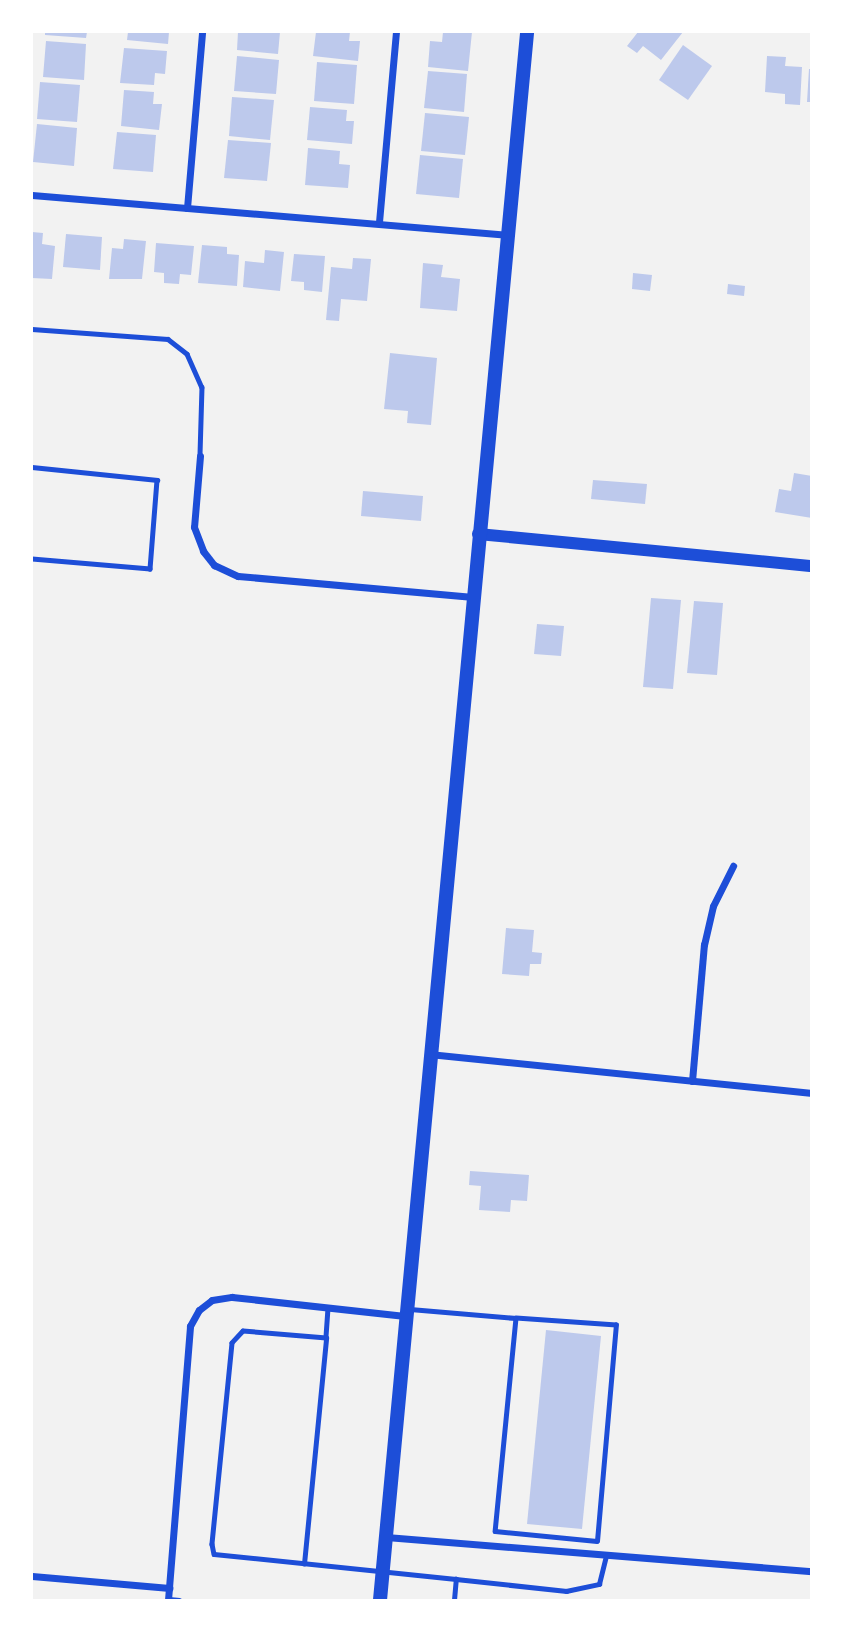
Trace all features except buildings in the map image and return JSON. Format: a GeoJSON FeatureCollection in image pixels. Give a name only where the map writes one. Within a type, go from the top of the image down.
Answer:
{"type":"FeatureCollection","features":[{"type":"Feature","properties":{"kind":"main road"},"geometry":{"type":"LineString","coordinates":[[380,1601],[428,1054],[510,235],[527,32]]}},
{"type":"Feature","properties":{"kind":"street"},"geometry":{"type":"LineString","coordinates":[[187,208],[202,32]]}},
{"type":"Feature","properties":{"kind":"street"},"geometry":{"type":"LineString","coordinates":[[379,222],[396,32]]}},
{"type":"Feature","properties":{"kind":"street"},"geometry":{"type":"LineString","coordinates":[[32,195],[510,235]]}},
{"type":"Feature","properties":{"kind":"street"},"geometry":{"type":"LineString","coordinates":[[200,456],[194,527],[203,551],[214,565],[239,576],[473,597]]}},
{"type":"Feature","properties":{"kind":"street"},"geometry":{"type":"LineString","coordinates":[[478,534],[811,566]]}},
{"type":"Feature","properties":{"kind":"street"},"geometry":{"type":"LineString","coordinates":[[692,1081],[704,945],[713,906],[733,866]]}},
{"type":"Feature","properties":{"kind":"street"},"geometry":{"type":"LineString","coordinates":[[428,1054],[811,1093]]}},
{"type":"Feature","properties":{"kind":"street"},"geometry":{"type":"LineString","coordinates":[[168,1600],[190,1326],[194,1318],[212,1300],[232,1297],[328,1308],[405,1312]]}},
{"type":"Feature","properties":{"kind":"street"},"geometry":{"type":"LineString","coordinates":[[385,1537],[811,1571]]}},
{"type":"Feature","properties":{"kind":"street"},"geometry":{"type":"LineString","coordinates":[[32,1576],[169,1588]]}},
{"type":"Feature","properties":{"kind":"lane"},"geometry":{"type":"LineString","coordinates":[[32,329],[168,339],[187,354],[202,387],[200,456]]}},
{"type":"Feature","properties":{"kind":"lane"},"geometry":{"type":"LineString","coordinates":[[32,467],[157,480],[150,569],[32,559]]}},
{"type":"Feature","properties":{"kind":"lane"},"geometry":{"type":"LineString","coordinates":[[304,1564],[328,1308]]}},
{"type":"Feature","properties":{"kind":"lane"},"geometry":{"type":"LineString","coordinates":[[405,1312],[516,1318],[615,1325],[597,1541],[495,1531],[516,1318]]}},
{"type":"Feature","properties":{"kind":"lane"},"geometry":{"type":"LineString","coordinates":[[326,1338],[243,1331],[232,1343],[212,1544],[214,1554],[566,1591],[599,1584],[606,1555]]}},
{"type":"Feature","properties":{"kind":"lane"},"geometry":{"type":"LineString","coordinates":[[454,1601],[456,1579]]}},
{"type":"Feature","properties":{"kind":"lane"},"geometry":{"type":"LineString","coordinates":[[168,1600],[179,1601]]}}]}
